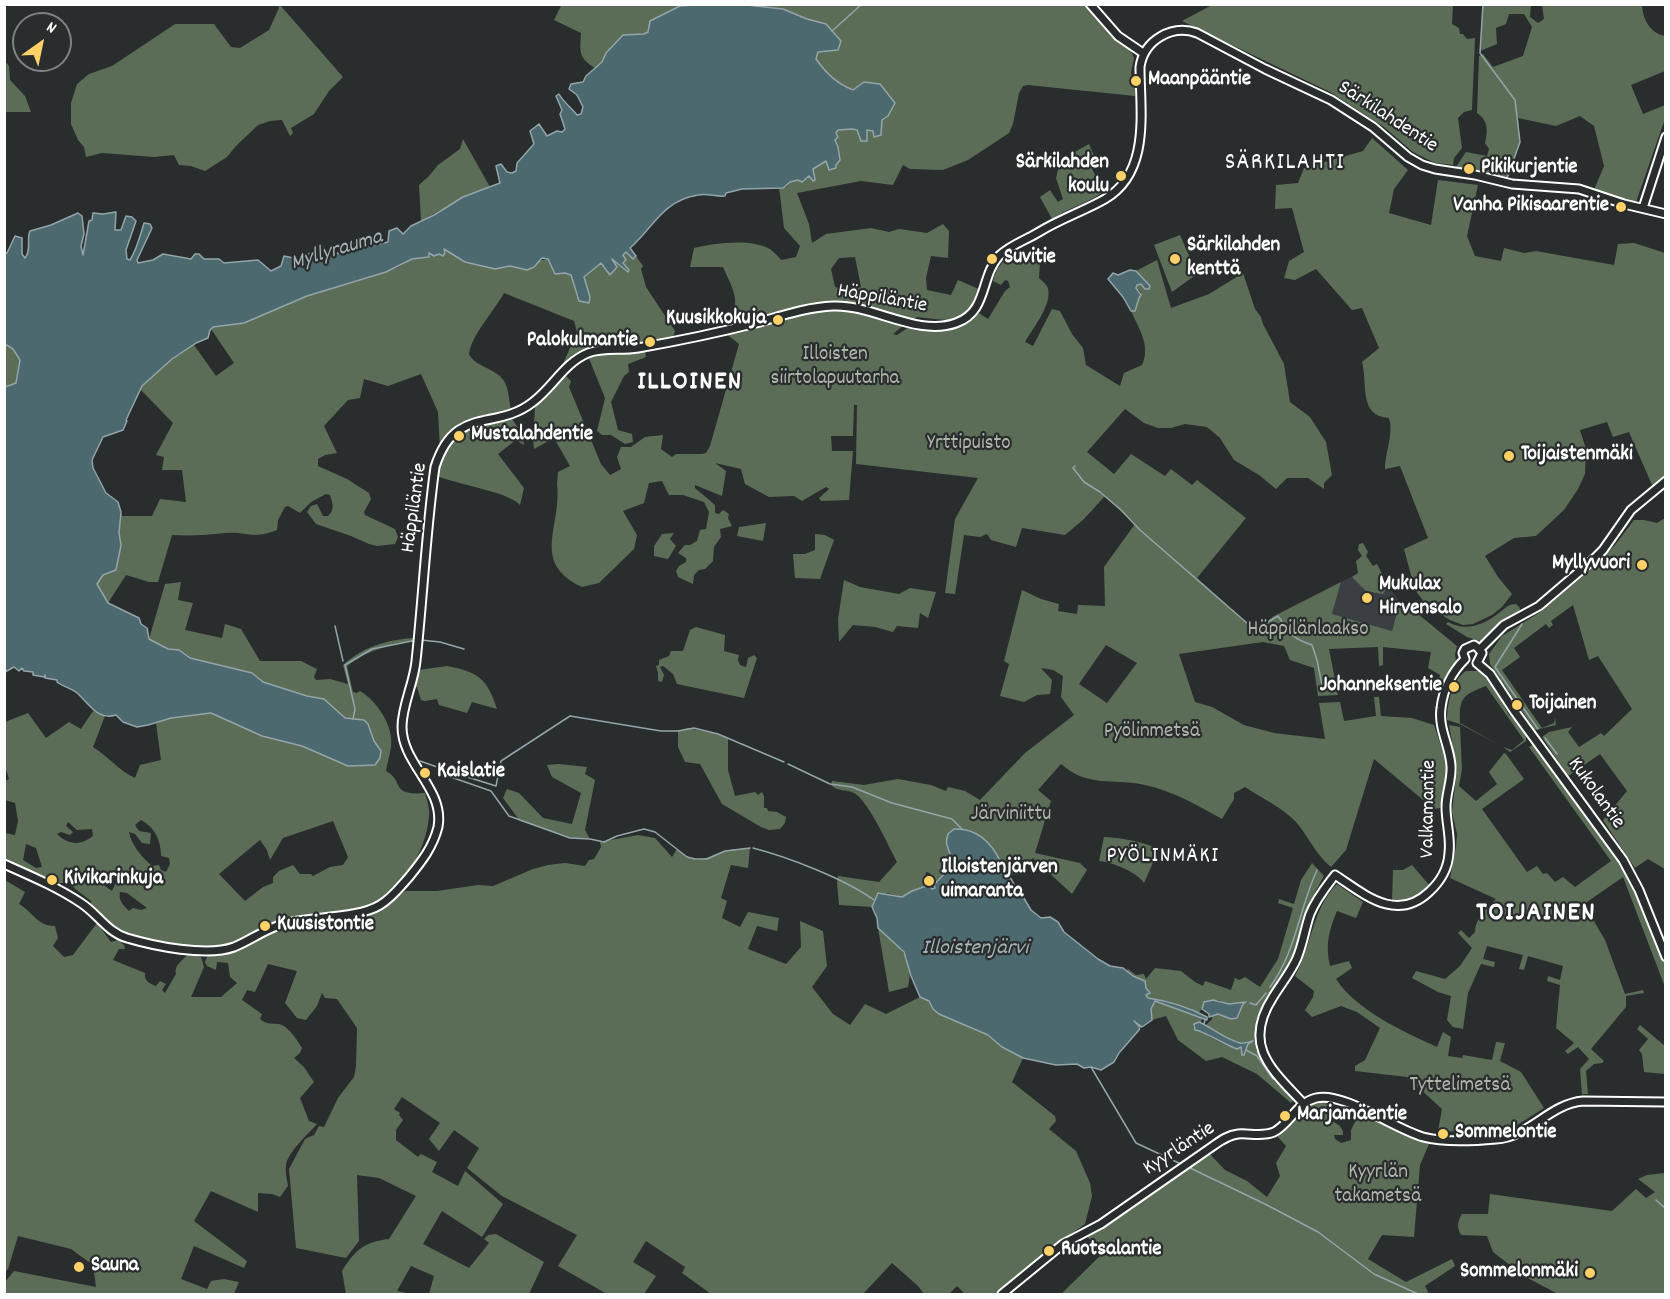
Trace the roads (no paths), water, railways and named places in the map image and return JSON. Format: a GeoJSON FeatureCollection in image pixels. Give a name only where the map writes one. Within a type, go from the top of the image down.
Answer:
{"type":"FeatureCollection","features":[{"type":"Feature","properties":{"kind":"street"},"geometry":{"type":"LineString","coordinates":[[1090,4],[1119,36],[1143,53]]}},
{"type":"Feature","properties":{"kind":"street","name":"Särkilahdentie"},"geometry":{"type":"LineString","coordinates":[[1143,53],[1154,41],[1167,34],[1181,30],[1189,31],[1331,100],[1373,127],[1408,157],[1422,165],[1520,186],[1580,189],[1624,204],[1665,214]]}},
{"type":"Feature","properties":{"kind":"street","name":"Häppiläntie"},"geometry":{"type":"LineString","coordinates":[[4,864],[47,883],[77,900],[108,928],[121,936],[203,952],[236,946],[258,933],[283,924],[367,911],[386,901],[402,886],[427,855],[438,824],[437,806],[425,780],[405,750],[402,729],[404,710],[416,663],[435,467],[446,443],[469,423],[527,407],[541,396],[572,363],[596,351],[638,348],[828,306],[851,307],[932,326],[948,325],[967,318],[979,303],[992,267],[1002,253],[1107,198],[1125,178],[1135,162],[1139,143],[1140,67],[1143,53]]}},
{"type":"Feature","properties":{"kind":"street"},"geometry":{"type":"LineString","coordinates":[[1643,208],[1665,137]]}},
{"type":"Feature","properties":{"kind":"street"},"geometry":{"type":"LineString","coordinates":[[1480,649],[1504,625],[1539,606],[1594,559],[1632,510],[1665,481]]}},
{"type":"Feature","properties":{"kind":"street"},"geometry":{"type":"LineString","coordinates":[[1474,645],[1480,649],[1482,656],[1477,663],[1470,664],[1465,659],[1463,653],[1467,647],[1474,645]]}},
{"type":"Feature","properties":{"kind":"street","name":"Valkamantie"},"geometry":{"type":"LineString","coordinates":[[1303,1103],[1266,1061],[1260,1042],[1260,1023],[1297,958],[1314,905],[1335,875],[1369,898],[1392,906],[1419,900],[1432,890],[1441,878],[1450,852],[1446,808],[1451,766],[1442,729],[1441,707],[1449,681],[1465,659]]}},
{"type":"Feature","properties":{"kind":"street","name":"Kukolantie"},"geometry":{"type":"LineString","coordinates":[[1477,663],[1490,674],[1623,860],[1639,890],[1665,957]]}},
{"type":"Feature","properties":{"kind":"street"},"geometry":{"type":"LineString","coordinates":[[1303,1103],[1316,1098],[1330,1097],[1423,1137],[1485,1139],[1511,1136],[1550,1112],[1570,1103],[1583,1101],[1665,1102]]}},
{"type":"Feature","properties":{"kind":"street","name":"Kyyrläntie"},"geometry":{"type":"LineString","coordinates":[[1002,1294],[1063,1244],[1101,1224],[1213,1146],[1232,1135],[1274,1132],[1303,1103]]}},
{"type":"Feature","properties":{"kind":"water"},"geometry":{"type":"Polygon","coordinates":[[[737,4],[783,9],[826,24],[841,41],[838,50],[818,52],[816,59],[824,69],[836,81],[853,90],[864,82],[880,84],[895,103],[888,116],[882,120],[881,135],[874,137],[873,131],[867,130],[867,141],[861,141],[857,130],[838,130],[836,133],[838,137],[835,140],[840,160],[836,168],[829,170],[826,161],[813,169],[815,180],[813,181],[809,176],[802,182],[798,180],[790,182],[783,188],[742,189],[726,193],[725,196],[701,195],[676,203],[667,209],[630,248],[636,256],[633,259],[626,252],[623,255],[626,260],[623,263],[629,270],[628,272],[612,259],[617,267],[610,275],[601,263],[584,277],[590,297],[589,303],[579,301],[571,275],[555,274],[548,259],[542,258],[534,267],[527,270],[510,266],[495,269],[465,262],[444,249],[443,256],[439,254],[434,256],[429,253],[429,257],[412,259],[386,272],[307,296],[244,323],[213,327],[208,338],[172,359],[142,386],[123,430],[103,437],[92,460],[93,468],[106,493],[118,502],[121,512],[119,533],[121,545],[116,570],[103,575],[97,584],[108,603],[139,618],[141,624],[147,628],[149,639],[168,649],[179,650],[190,658],[252,673],[263,682],[324,699],[345,718],[364,720],[381,751],[380,758],[375,765],[348,766],[302,746],[262,736],[211,713],[171,718],[137,727],[123,722],[116,715],[104,716],[98,713],[75,691],[59,684],[57,680],[45,678],[45,675],[44,677],[33,675],[33,672],[24,671],[22,668],[19,671],[14,667],[5,672],[5,387],[16,383],[20,360],[13,349],[5,344],[4,254],[7,253],[15,236],[22,238],[22,254],[25,258],[30,231],[78,213],[82,216],[83,255],[89,221],[92,220],[93,213],[116,212],[115,230],[121,230],[126,216],[136,221],[126,250],[127,259],[130,260],[135,251],[144,223],[150,224],[152,228],[137,260],[138,263],[153,260],[163,254],[191,259],[195,254],[199,254],[204,259],[219,259],[224,263],[258,260],[271,271],[281,266],[284,256],[298,259],[323,247],[331,255],[360,249],[359,241],[366,240],[374,245],[388,242],[389,231],[397,228],[403,234],[411,226],[463,197],[500,183],[496,166],[501,164],[507,172],[516,171],[517,163],[534,144],[530,131],[539,124],[547,136],[565,129],[560,114],[562,110],[556,96],[559,94],[577,115],[581,114],[583,107],[577,95],[569,89],[571,84],[583,82],[623,35],[644,34],[648,32],[650,21],[680,6],[737,4]]]}},
{"type":"Feature","properties":{"kind":"water"},"geometry":{"type":"Polygon","coordinates":[[[1130,270],[1136,271],[1150,286],[1149,289],[1145,289],[1141,284],[1137,285],[1136,288],[1141,295],[1135,311],[1131,311],[1108,279],[1113,273],[1118,275],[1130,270]]]}},
{"type":"Feature","properties":{"kind":"water","name":"Illoistenjärvi"},"geometry":{"type":"Polygon","coordinates":[[[954,829],[970,831],[989,843],[1000,865],[1019,893],[1017,895],[1019,897],[1022,895],[1031,910],[1041,918],[1050,917],[1058,922],[1064,932],[1098,959],[1110,966],[1123,968],[1133,976],[1145,981],[1150,993],[1146,995],[1148,998],[1186,1008],[1207,1017],[1207,1020],[1155,1001],[1151,1009],[1152,1020],[1142,1027],[1134,1021],[1140,1027],[1139,1030],[1114,1062],[1101,1070],[1091,1067],[1084,1068],[1077,1064],[1056,1065],[1023,1058],[1002,1047],[988,1035],[939,1014],[929,1001],[920,997],[904,952],[878,928],[872,907],[878,893],[902,897],[929,885],[932,889],[935,888],[934,885],[950,863],[947,840],[948,834],[954,829]]]}},
{"type":"Feature","properties":{"kind":"water"},"geometry":{"type":"Polygon","coordinates":[[[1213,1000],[1229,1004],[1246,1002],[1237,1018],[1231,1019],[1218,1014],[1209,1017],[1209,1014],[1202,1009],[1204,1002],[1213,1000]]]}},
{"type":"Feature","properties":{"kind":"water"},"geometry":{"type":"Polygon","coordinates":[[[1199,1022],[1234,1041],[1242,1043],[1253,1041],[1248,1044],[1242,1055],[1241,1047],[1237,1049],[1195,1030],[1194,1024],[1199,1022]]]}},
{"type":"Feature","properties":{"kind":"waterway"},"geometry":{"type":"LineString","coordinates":[[832,31],[862,4]]}},
{"type":"Feature","properties":{"kind":"waterway"},"geometry":{"type":"LineString","coordinates":[[1483,4],[1480,53],[1515,100],[1520,142],[1506,181]]}},
{"type":"Feature","properties":{"kind":"waterway"},"geometry":{"type":"LineString","coordinates":[[1075,466],[1073,468],[1084,482],[1121,510],[1140,530],[1255,630],[1278,616],[1292,634],[1312,645],[1322,685]]}},
{"type":"Feature","properties":{"kind":"waterway"},"geometry":{"type":"LineString","coordinates":[[1522,624],[1495,667],[1538,729]]}},
{"type":"Feature","properties":{"kind":"waterway"},"geometry":{"type":"LineString","coordinates":[[335,626],[343,661]]}},
{"type":"Feature","properties":{"kind":"waterway"},"geometry":{"type":"LineString","coordinates":[[353,719],[355,709],[345,665],[372,649],[417,640]]}},
{"type":"Feature","properties":{"kind":"waterway"},"geometry":{"type":"LineString","coordinates":[[421,640],[440,642],[464,649]]}},
{"type":"Feature","properties":{"kind":"waterway"},"geometry":{"type":"LineString","coordinates":[[445,770],[496,786],[501,761],[570,716],[661,731],[694,728],[718,734],[784,762]]}},
{"type":"Feature","properties":{"kind":"waterway"},"geometry":{"type":"LineString","coordinates":[[1545,738],[1557,754]]}},
{"type":"Feature","properties":{"kind":"waterway"},"geometry":{"type":"LineString","coordinates":[[420,761],[440,768],[441,774]]}},
{"type":"Feature","properties":{"kind":"waterway"},"geometry":{"type":"LineString","coordinates":[[788,764],[830,784],[852,787],[892,803],[952,819],[962,829]]}},
{"type":"Feature","properties":{"kind":"waterway"},"geometry":{"type":"LineString","coordinates":[[445,775],[491,791],[509,816],[570,838],[604,842],[644,829],[655,832],[687,857],[695,859],[707,859],[725,851],[750,848]]}},
{"type":"Feature","properties":{"kind":"waterway"},"geometry":{"type":"LineString","coordinates":[[753,848],[816,870],[848,884],[874,900]]}},
{"type":"Feature","properties":{"kind":"waterway"},"geometry":{"type":"LineString","coordinates":[[1270,987],[1279,974],[1292,945],[1317,870]]}},
{"type":"Feature","properties":{"kind":"waterway"},"geometry":{"type":"LineString","coordinates":[[1250,1003],[1256,1005],[1266,993]]}},
{"type":"Feature","properties":{"kind":"waterway"},"geometry":{"type":"LineString","coordinates":[[1204,1024],[1205,1020]]}},
{"type":"Feature","properties":{"kind":"waterway"},"geometry":{"type":"LineString","coordinates":[[1246,1050],[1257,1056],[1273,1079]]}},
{"type":"Feature","properties":{"kind":"waterway"},"geometry":{"type":"LineString","coordinates":[[1091,1067],[1136,1143],[1181,1164]]}},
{"type":"Feature","properties":{"kind":"waterway"},"geometry":{"type":"LineString","coordinates":[[1188,1167],[1318,1232],[1374,1274],[1418,1294]]}},
{"type":"Feature","properties":{"kind":"waterway"},"geometry":{"type":"LineString","coordinates":[[1656,1200],[1666,1209]]}},
{"type":"Feature","properties":{"kind":"place","name":"Maanpääntie"},"geometry":{"type":"Point","coordinates":[1136,81]}},
{"type":"Feature","properties":{"kind":"place","name":"Pikikurjentie"},"geometry":{"type":"Point","coordinates":[1469,169]}},
{"type":"Feature","properties":{"kind":"place","name":"Särkilahden koulu"},"geometry":{"type":"Point","coordinates":[1121,176]}},
{"type":"Feature","properties":{"kind":"place","name":"Vanha Pikisaarentie"},"geometry":{"type":"Point","coordinates":[1621,207]}},
{"type":"Feature","properties":{"kind":"place","name":"Suvitie"},"geometry":{"type":"Point","coordinates":[992,259]}},
{"type":"Feature","properties":{"kind":"place","name":"Särkilahden kenttä"},"geometry":{"type":"Point","coordinates":[1175,259]}},
{"type":"Feature","properties":{"kind":"place","name":"Kuusikkokuja"},"geometry":{"type":"Point","coordinates":[778,320]}},
{"type":"Feature","properties":{"kind":"place","name":"Palokulmantie"},"geometry":{"type":"Point","coordinates":[650,342]}},
{"type":"Feature","properties":{"kind":"place","name":"Mustalahdentie"},"geometry":{"type":"Point","coordinates":[459,436]}},
{"type":"Feature","properties":{"kind":"place","name":"Toijaistenmäki"},"geometry":{"type":"Point","coordinates":[1509,456]}},
{"type":"Feature","properties":{"kind":"place","name":"Myllyvuori"},"geometry":{"type":"Point","coordinates":[1642,565]}},
{"type":"Feature","properties":{"kind":"place","name":"Mukulax Hirvensalo"},"geometry":{"type":"Point","coordinates":[1367,598]}},
{"type":"Feature","properties":{"kind":"place","name":"Johanneksentie"},"geometry":{"type":"Point","coordinates":[1454,687]}},
{"type":"Feature","properties":{"kind":"place","name":"Toijainen"},"geometry":{"type":"Point","coordinates":[1517,705]}},
{"type":"Feature","properties":{"kind":"place","name":"Kaislatie"},"geometry":{"type":"Point","coordinates":[425,773]}},
{"type":"Feature","properties":{"kind":"place","name":"Kivikarinkuja"},"geometry":{"type":"Point","coordinates":[52,880]}},
{"type":"Feature","properties":{"kind":"place","name":"Illoistenjärven uimaranta"},"geometry":{"type":"Point","coordinates":[929,881]}},
{"type":"Feature","properties":{"kind":"place","name":"Kuusistontie"},"geometry":{"type":"Point","coordinates":[265,926]}},
{"type":"Feature","properties":{"kind":"place","name":"Marjamäentie"},"geometry":{"type":"Point","coordinates":[1285,1116]}},
{"type":"Feature","properties":{"kind":"place","name":"Sommelontie"},"geometry":{"type":"Point","coordinates":[1443,1134]}},
{"type":"Feature","properties":{"kind":"place","name":"Ruotsalantie"},"geometry":{"type":"Point","coordinates":[1049,1251]}},
{"type":"Feature","properties":{"kind":"place","name":"Sauna"},"geometry":{"type":"Point","coordinates":[79,1267]}},
{"type":"Feature","properties":{"kind":"place","name":"Sommelonmäki"},"geometry":{"type":"Point","coordinates":[1590,1273]}},
{"type":"Feature","properties":{"kind":"district","name":"SÄRKILAHTI"},"geometry":{"type":"Point","coordinates":[1285,165]}},
{"type":"Feature","properties":{"kind":"district","name":"ILLOINEN"},"geometry":{"type":"Point","coordinates":[690,384]}},
{"type":"Feature","properties":{"kind":"district","name":"PYÖLINMÄKI"},"geometry":{"type":"Point","coordinates":[1163,858]}},
{"type":"Feature","properties":{"kind":"district","name":"TOIJAINEN"},"geometry":{"type":"Point","coordinates":[1536,915]}},
{"type":"Feature","properties":{"kind":"water label","name":"Myllyrauma"},"geometry":{"type":"Point","coordinates":[337,252]}},
{"type":"Feature","properties":{"kind":"park label","name":"Illoisten siirtolapuutarha"},"geometry":{"type":"Point","coordinates":[835,368]}},
{"type":"Feature","properties":{"kind":"park label","name":"Yrttipuisto"},"geometry":{"type":"Point","coordinates":[969,445]}},
{"type":"Feature","properties":{"kind":"park label","name":"Häppilänlaakso"},"geometry":{"type":"Point","coordinates":[1308,631]}},
{"type":"Feature","properties":{"kind":"park label","name":"Pyölinmetsä"},"geometry":{"type":"Point","coordinates":[1152,733]}},
{"type":"Feature","properties":{"kind":"park label","name":"Järviniittu"},"geometry":{"type":"Point","coordinates":[1011,816]}},
{"type":"Feature","properties":{"kind":"park label","name":"Tyttelimetsä"},"geometry":{"type":"Point","coordinates":[1460,1087]}},
{"type":"Feature","properties":{"kind":"park label","name":"Kyyrlän takametsä"},"geometry":{"type":"Point","coordinates":[1378,1186]}}]}
